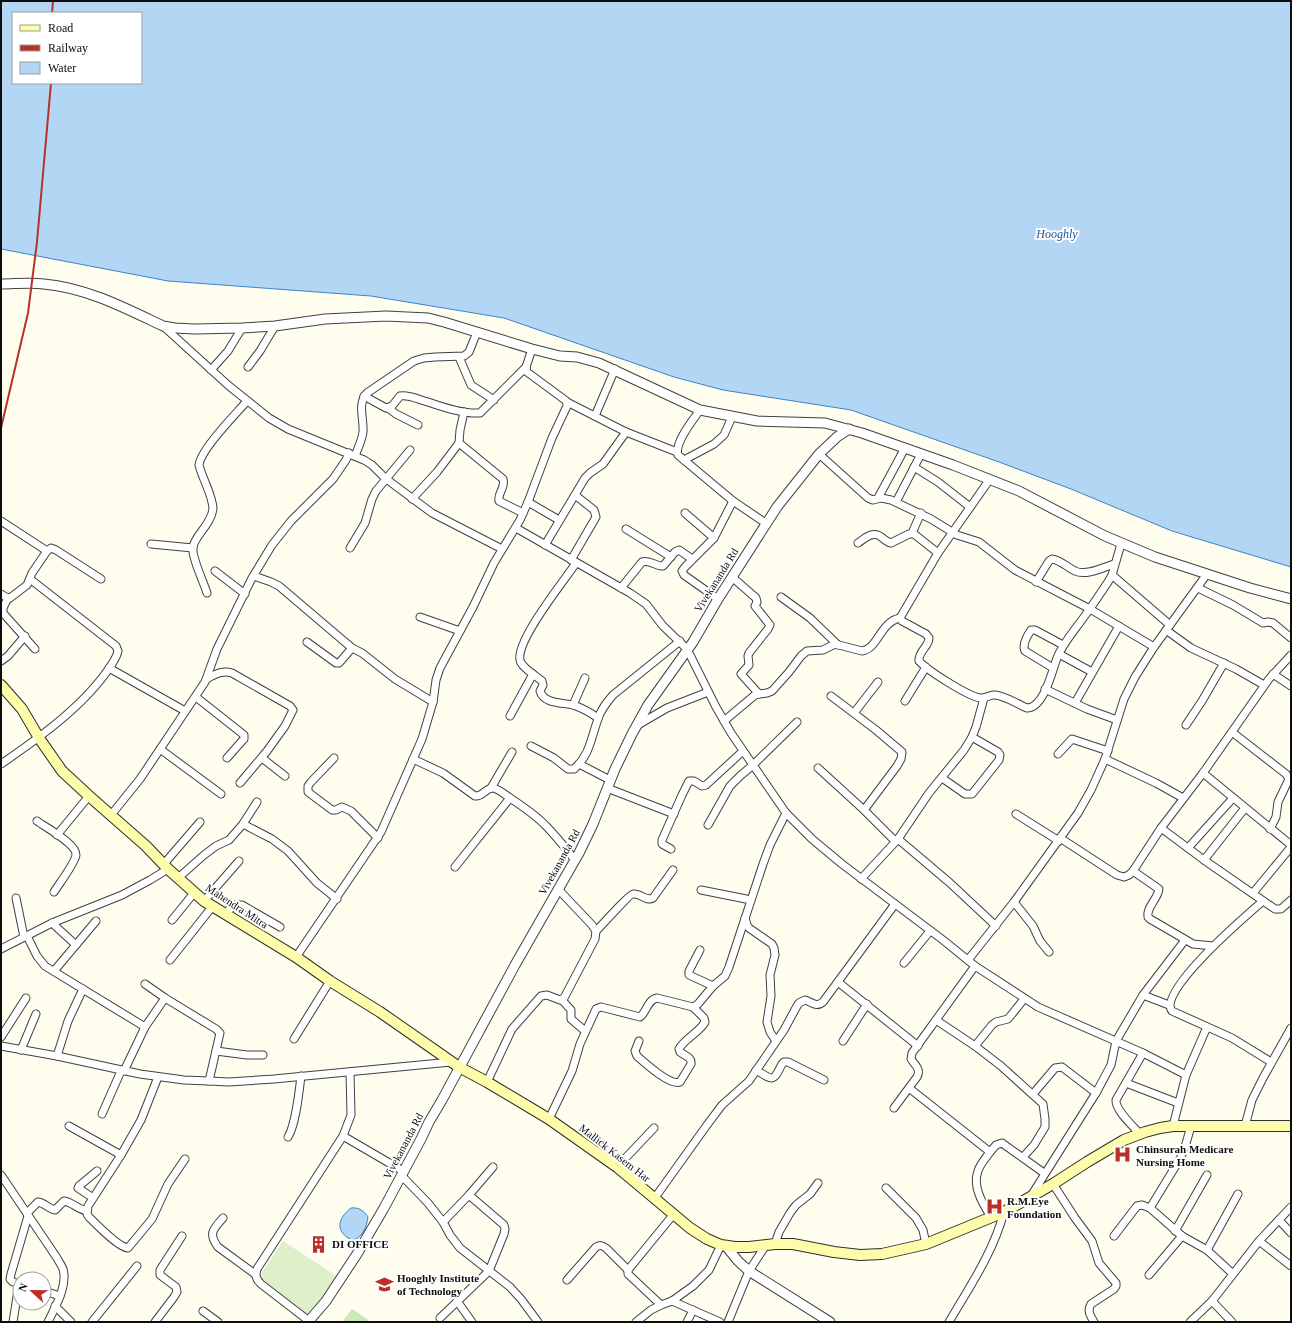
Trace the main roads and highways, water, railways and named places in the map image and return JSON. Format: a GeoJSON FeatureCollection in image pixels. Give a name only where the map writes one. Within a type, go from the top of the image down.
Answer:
{"type":"FeatureCollection","features":[{"type":"Feature","properties":{"kind":"main road","name":"Mahendra Mitra"},"geometry":{"type":"LineString","coordinates":[[1,685],[22,709],[39,738],[62,770],[146,846],[194,893],[208,904],[296,957],[330,981],[380,1012],[455,1065],[487,1082]]}},
{"type":"Feature","properties":{"kind":"main road","name":"Mallick Kasem Har"},"geometry":{"type":"LineString","coordinates":[[487,1082],[549,1119],[617,1167],[673,1215],[698,1234],[723,1245],[749,1247],[770,1244],[793,1244],[860,1255],[882,1254],[926,1244],[1004,1212],[1030,1198],[1086,1162],[1124,1140],[1160,1128],[1173,1126],[1291,1126]]}},
{"type":"Feature","properties":{"kind":"water","name":"Hooghly"},"geometry":{"type":"Polygon","coordinates":[[[1,1],[1291,1],[1291,567],[1172,531],[1071,489],[851,410],[723,390],[674,377],[504,318],[371,296],[168,281],[1,249],[1,1]]]}},
{"type":"Feature","properties":{"kind":"water"},"geometry":{"type":"Polygon","coordinates":[[[351,1208],[361,1210],[368,1217],[361,1235],[352,1240],[343,1233],[340,1225],[346,1212],[351,1208]]]}},
{"type":"Feature","properties":{"kind":"railway"},"geometry":{"type":"LineString","coordinates":[[52,12],[53,1]]}},
{"type":"Feature","properties":{"kind":"railway"},"geometry":{"type":"LineString","coordinates":[[1,428],[28,313],[37,242],[51,84]]}},
{"type":"Feature","properties":{"kind":"place","name":"Chinsurah Medicare Nursing Home"},"geometry":{"type":"Point","coordinates":[1123,1155]}},
{"type":"Feature","properties":{"kind":"place","name":"R.M.Eye Foundation"},"geometry":{"type":"Point","coordinates":[994,1207]}},
{"type":"Feature","properties":{"kind":"place","name":"DI OFFICE"},"geometry":{"type":"Point","coordinates":[319,1244]}},
{"type":"Feature","properties":{"kind":"place","name":"Hooghly Institute of Technology"},"geometry":{"type":"Point","coordinates":[384,1284]}}]}
